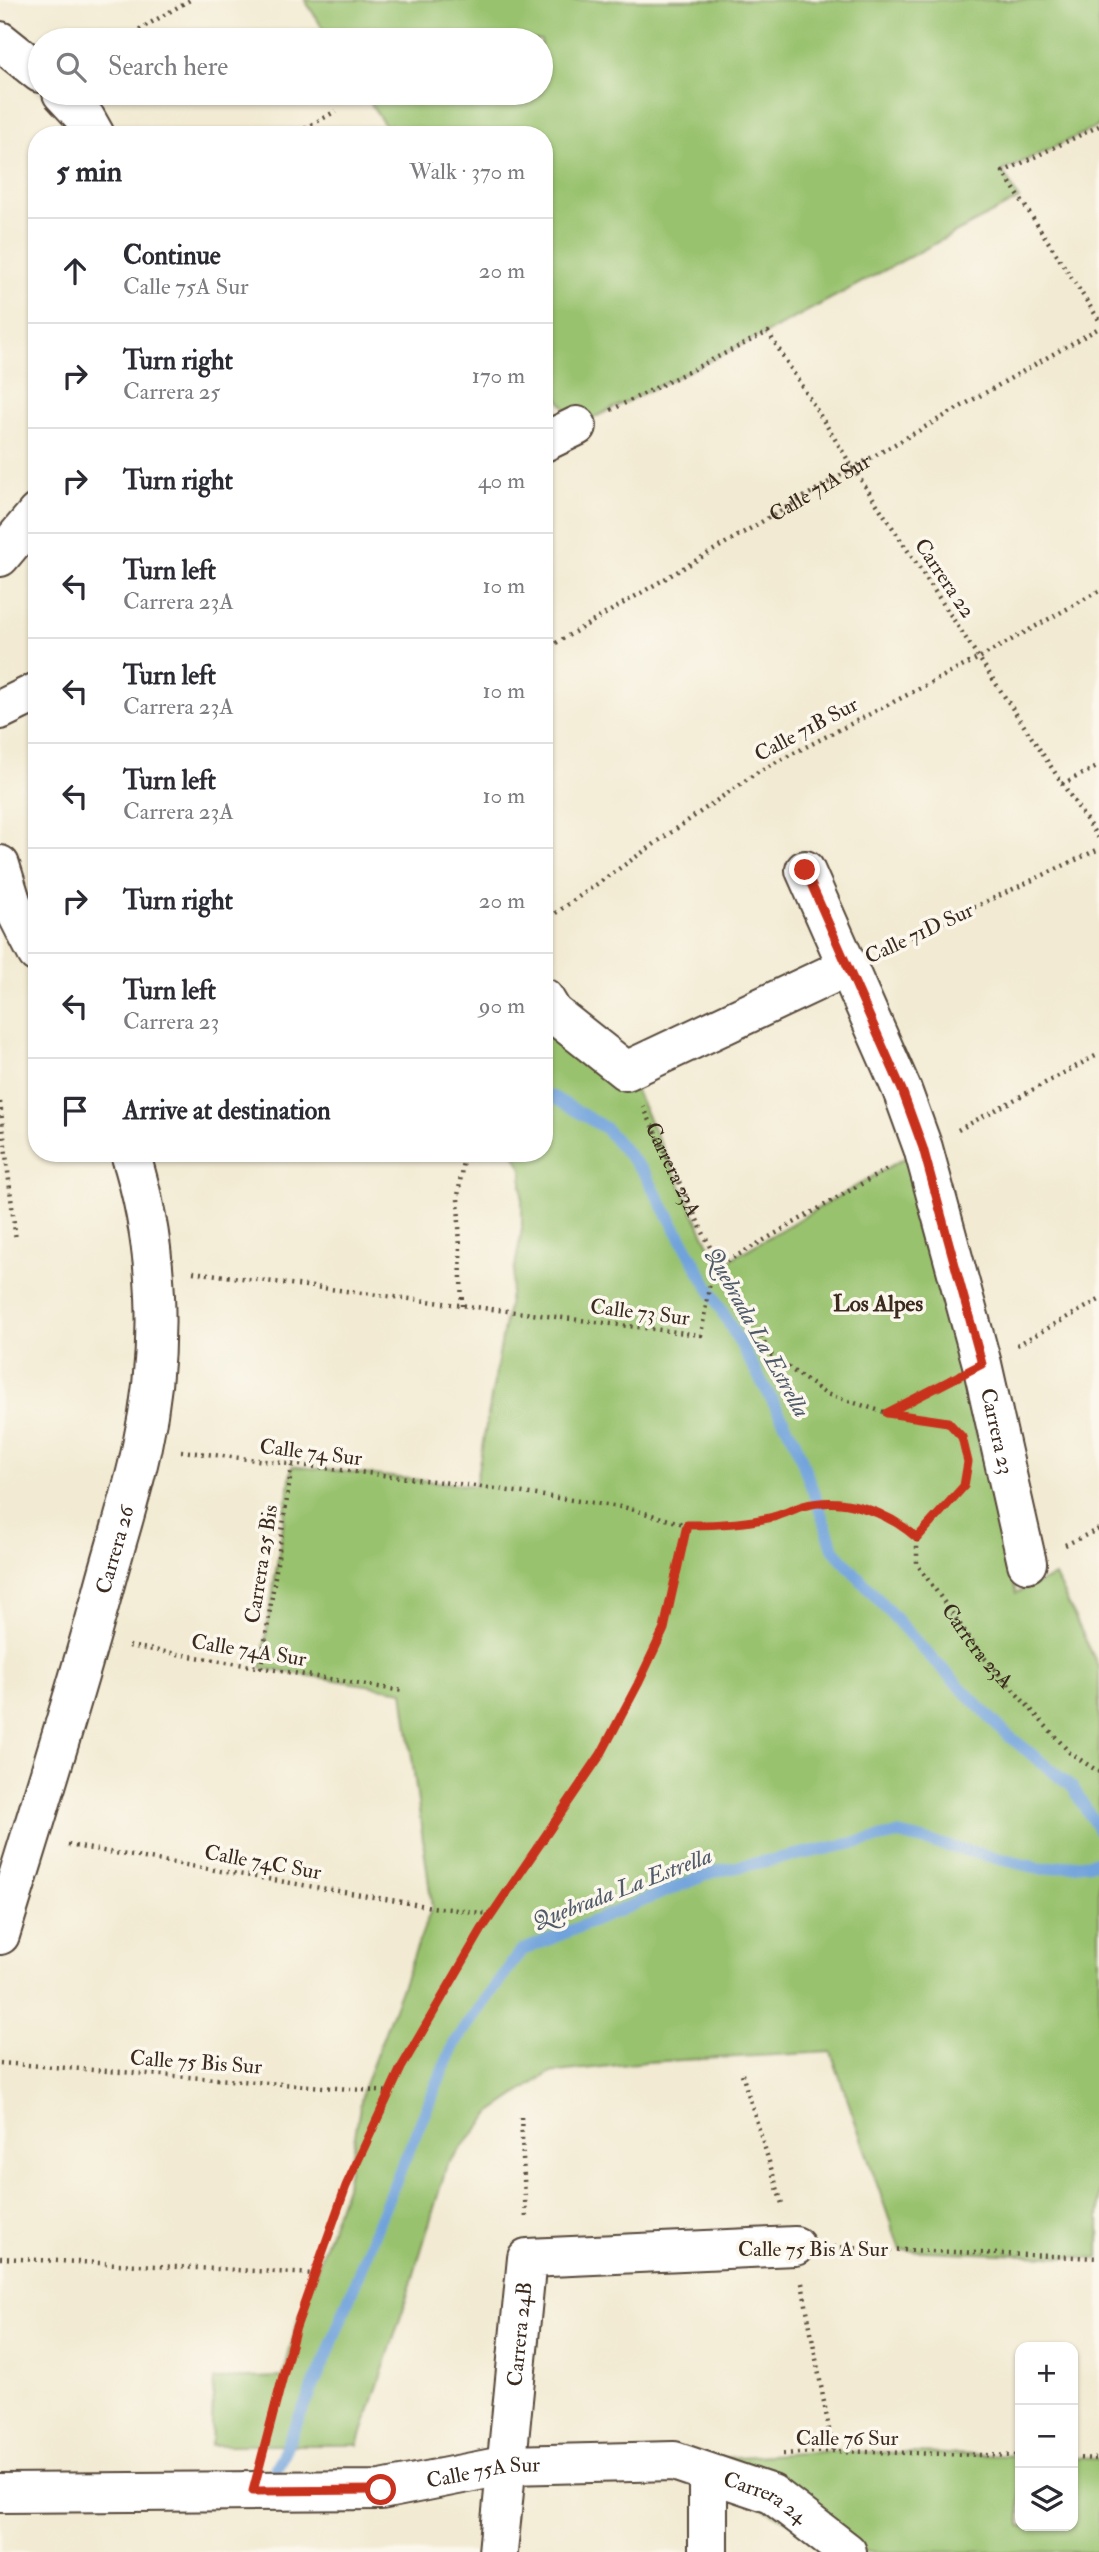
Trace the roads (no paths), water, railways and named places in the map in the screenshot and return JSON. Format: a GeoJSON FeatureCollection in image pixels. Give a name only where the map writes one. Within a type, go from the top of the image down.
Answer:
{"type":"FeatureCollection","features":[{"type":"Feature","properties":{"kind":"street"},"geometry":{"type":"LineString","coordinates":[[0,41],[28,63]]}},
{"type":"Feature","properties":{"kind":"street"},"geometry":{"type":"LineString","coordinates":[[73,105],[90,126]]}},
{"type":"Feature","properties":{"kind":"street"},"geometry":{"type":"LineString","coordinates":[[0,557],[28,524]]}},
{"type":"Feature","properties":{"kind":"street"},"geometry":{"type":"LineString","coordinates":[[0,710],[28,696]]}},
{"type":"Feature","properties":{"kind":"street"},"geometry":{"type":"LineString","coordinates":[[0,865],[6,905],[28,939]]}},
{"type":"Feature","properties":{"kind":"street","name":"Carrera 23"},"geometry":{"type":"LineString","coordinates":[[805,870],[902,1090],[923,1148],[982,1364],[1027,1563]]}},
{"type":"Feature","properties":{"kind":"street","name":"Calle 71D Sur"},"geometry":{"type":"LineString","coordinates":[[553,1013],[626,1071],[849,966]]}},
{"type":"Feature","properties":{"kind":"street","name":"Carrera 26"},"geometry":{"type":"LineString","coordinates":[[0,1934],[90,1640],[142,1446],[156,1337],[153,1267],[147,1223],[132,1162]]}},
{"type":"Feature","properties":{"kind":"street","name":"Calle 75 Bis A Sur"},"geometry":{"type":"LineString","coordinates":[[527,2258],[795,2246]]}},
{"type":"Feature","properties":{"kind":"street","name":"Carrera 24B"},"geometry":{"type":"LineString","coordinates":[[498,2552],[527,2258]]}},
{"type":"Feature","properties":{"kind":"street","name":"Calle 75A Sur"},"geometry":{"type":"LineString","coordinates":[[0,2493],[381,2490],[508,2465],[691,2467]]}},
{"type":"Feature","properties":{"kind":"street"},"geometry":{"type":"LineString","coordinates":[[691,2467],[708,2552]]}},
{"type":"Feature","properties":{"kind":"street","name":"Carrera 24"},"geometry":{"type":"LineString","coordinates":[[691,2467],[772,2494],[847,2552]]}},
{"type":"Feature","properties":{"kind":"waterway","name":"Quebrada La Estrella"},"geometry":{"type":"LineString","coordinates":[[553,1097],[605,1128],[645,1174],[795,1441],[834,1550],[921,1647],[1004,1732],[1073,1788],[1099,1830]]}},
{"type":"Feature","properties":{"kind":"waterway","name":"Quebrada La Estrella"},"geometry":{"type":"LineString","coordinates":[[275,2472],[326,2358],[380,2218],[454,2044],[521,1951],[713,1872],[898,1834],[1042,1869],[1099,1862]]}},
{"type":"Feature","properties":{"kind":"district","name":"Los Alpes"},"geometry":{"type":"Point","coordinates":[878,1303]}}]}
